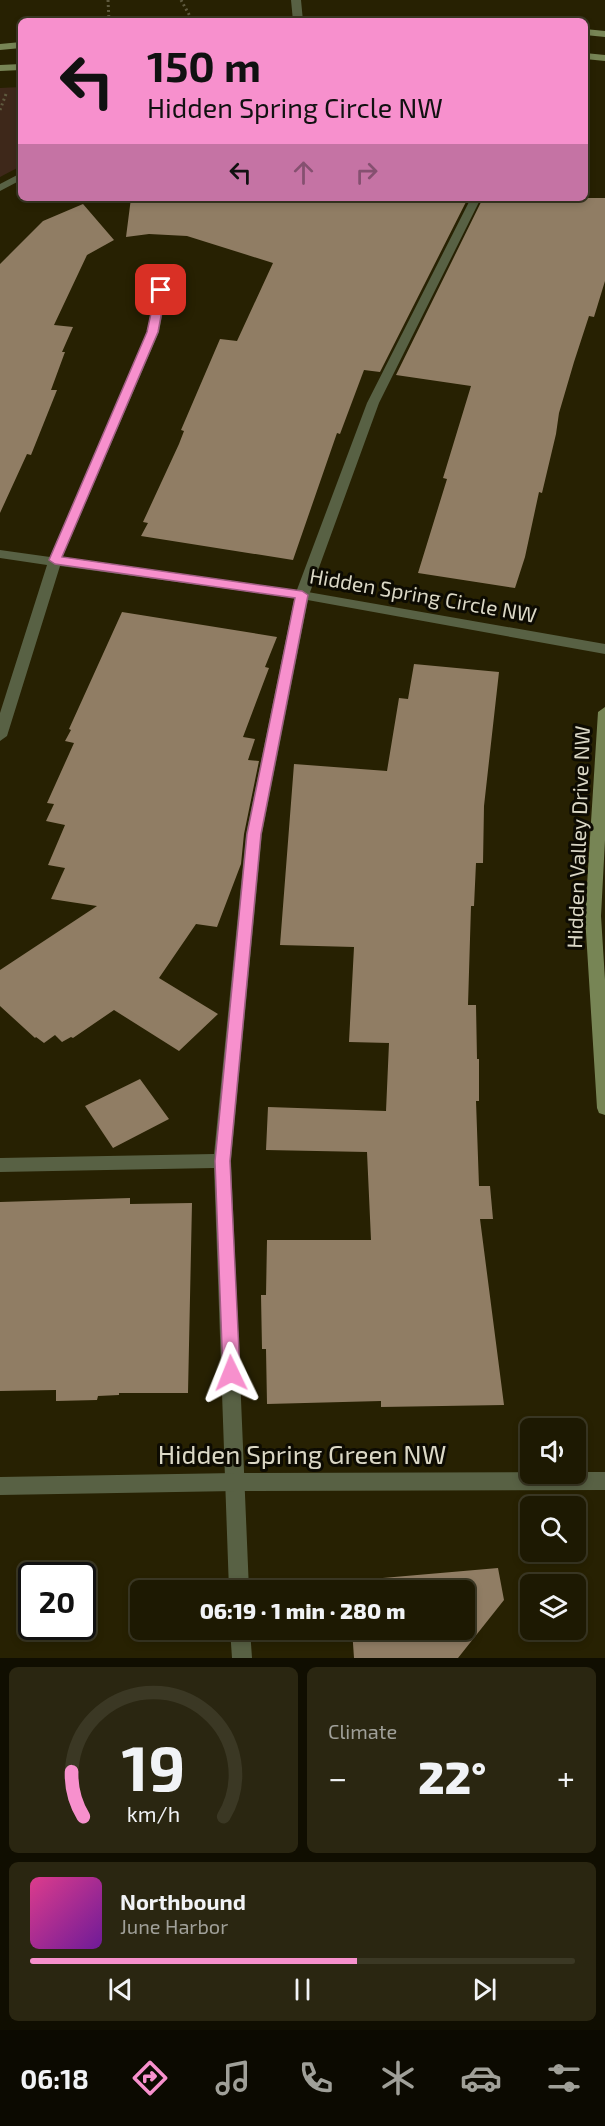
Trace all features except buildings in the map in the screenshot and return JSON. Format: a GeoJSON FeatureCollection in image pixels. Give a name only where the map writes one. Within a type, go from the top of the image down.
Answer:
{"type":"FeatureCollection","features":[{"type":"Feature","properties":{"kind":"street"},"geometry":{"type":"LineString","coordinates":[[296,0],[298,18]]}},
{"type":"Feature","properties":{"kind":"street"},"geometry":{"type":"LineString","coordinates":[[588,32],[605,34]]}},
{"type":"Feature","properties":{"kind":"street"},"geometry":{"type":"LineString","coordinates":[[0,47],[18,45]]}},
{"type":"Feature","properties":{"kind":"street"},"geometry":{"type":"LineString","coordinates":[[588,56],[605,58]]}},
{"type":"Feature","properties":{"kind":"street"},"geometry":{"type":"LineString","coordinates":[[0,68],[18,67]]}},
{"type":"Feature","properties":{"kind":"street"},"geometry":{"type":"LineString","coordinates":[[0,188],[18,178]]}},
{"type":"Feature","properties":{"kind":"street"},"geometry":{"type":"LineString","coordinates":[[239,1580],[222,1161],[254,834],[302,595],[373,403],[474,201]]}},
{"type":"Feature","properties":{"kind":"street"},"geometry":{"type":"LineString","coordinates":[[0,736],[55,560],[153,332],[161,290]]}},
{"type":"Feature","properties":{"kind":"street","name":"Hidden Spring Circle NW"},"geometry":{"type":"LineString","coordinates":[[0,554],[302,595],[605,649]]}},
{"type":"Feature","properties":{"kind":"street","name":"Hidden Valley Drive NW"},"geometry":{"type":"LineString","coordinates":[[605,712],[593,916],[601,1012],[605,1108]]}},
{"type":"Feature","properties":{"kind":"street"},"geometry":{"type":"LineString","coordinates":[[0,1165],[222,1161]]}},
{"type":"Feature","properties":{"kind":"street","name":"Hidden Spring Green NW"},"geometry":{"type":"LineString","coordinates":[[0,1486],[235,1482],[605,1481]]}},
{"type":"Feature","properties":{"kind":"street"},"geometry":{"type":"LineString","coordinates":[[241,1640],[242,1658]]}},
{"type":"Feature","properties":{"kind":"path"},"geometry":{"type":"LineString","coordinates":[[108,0],[109,18]]}},
{"type":"Feature","properties":{"kind":"path"},"geometry":{"type":"LineString","coordinates":[[181,0],[191,18]]}},
{"type":"Feature","properties":{"kind":"shaded area"},"geometry":{"type":"Polygon","coordinates":[[[18,87],[18,168],[0,177],[0,88],[18,87]]]}},
{"type":"Feature","properties":{"kind":"route"},"geometry":{"type":"LineString","coordinates":[[161,290],[153,332],[55,560],[302,595],[254,834],[222,1161],[231,1373]]}}]}
